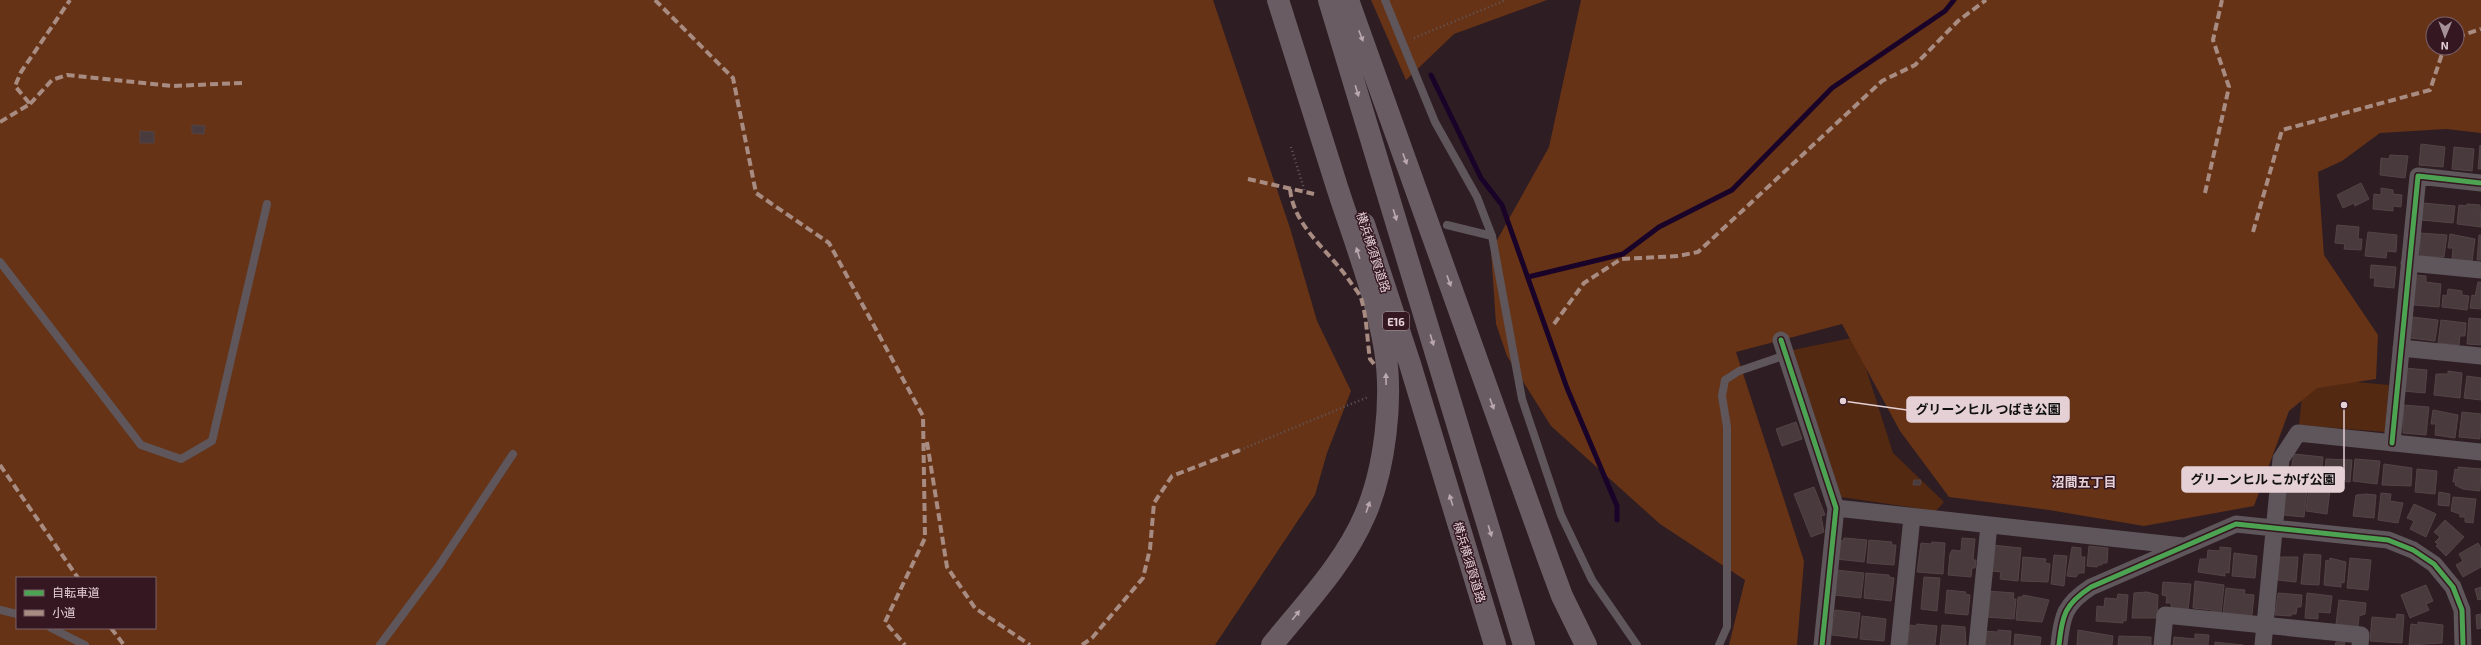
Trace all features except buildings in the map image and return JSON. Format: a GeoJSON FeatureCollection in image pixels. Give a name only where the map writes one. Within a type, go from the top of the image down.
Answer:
{"type":"FeatureCollection","features":[{"type":"Feature","properties":{"kind":"highway"},"geometry":{"type":"LineString","coordinates":[[1272,645],[1344,556],[1358,530],[1372,496],[1381,459],[1386,405],[1385,350],[1372,295],[1278,0]]}},
{"type":"Feature","properties":{"kind":"highway","name":"横浜横須賀道路"},"geometry":{"type":"LineString","coordinates":[[1287,0],[1410,364],[1495,645]]}},
{"type":"Feature","properties":{"kind":"highway","name":"E16"},"geometry":{"type":"LineString","coordinates":[[1329,0],[1524,645]]}},
{"type":"Feature","properties":{"kind":"highway"},"geometry":{"type":"LineString","coordinates":[[1348,0],[1562,596],[1586,645]]}},
{"type":"Feature","properties":{"kind":"street"},"geometry":{"type":"LineString","coordinates":[[2392,444],[2418,176],[2481,182]]}},
{"type":"Feature","properties":{"kind":"street"},"geometry":{"type":"LineString","coordinates":[[2409,263],[2481,270]]}},
{"type":"Feature","properties":{"kind":"street"},"geometry":{"type":"LineString","coordinates":[[1783,348],[1836,508],[1822,645]]}},
{"type":"Feature","properties":{"kind":"street"},"geometry":{"type":"LineString","coordinates":[[2402,348],[2481,356]]}},
{"type":"Feature","properties":{"kind":"street"},"geometry":{"type":"LineString","coordinates":[[2262,645],[2281,459],[2298,432],[2392,444],[2481,452]]}},
{"type":"Feature","properties":{"kind":"street"},"geometry":{"type":"LineString","coordinates":[[1836,508],[2185,546]]}},
{"type":"Feature","properties":{"kind":"street"},"geometry":{"type":"LineString","coordinates":[[1899,645],[1912,517]]}},
{"type":"Feature","properties":{"kind":"street"},"geometry":{"type":"LineString","coordinates":[[2059,645],[2064,613],[2074,599],[2091,587],[2236,524],[2388,540],[2413,550],[2434,564],[2453,587],[2462,610],[2464,645]]}},
{"type":"Feature","properties":{"kind":"street"},"geometry":{"type":"LineString","coordinates":[[1977,645],[1989,525]]}},
{"type":"Feature","properties":{"kind":"street"},"geometry":{"type":"LineString","coordinates":[[2162,645],[2165,615],[2361,635],[2360,645]]}},
{"type":"Feature","properties":{"kind":"lane"},"geometry":{"type":"LineString","coordinates":[[1385,0],[1435,122],[1477,197],[1492,236],[1522,399],[1536,446],[1561,515],[1592,580],[1637,645]]}},
{"type":"Feature","properties":{"kind":"lane"},"geometry":{"type":"LineString","coordinates":[[0,262],[141,445],[181,459],[212,441],[267,204]]}},
{"type":"Feature","properties":{"kind":"lane"},"geometry":{"type":"LineString","coordinates":[[1447,225],[1492,236]]}},
{"type":"Feature","properties":{"kind":"lane"},"geometry":{"type":"LineString","coordinates":[[1719,645],[1727,628],[1727,427],[1722,396],[1725,380],[1783,348]]}},
{"type":"Feature","properties":{"kind":"lane"},"geometry":{"type":"LineString","coordinates":[[380,645],[438,567],[513,454]]}},
{"type":"Feature","properties":{"kind":"lane"},"geometry":{"type":"LineString","coordinates":[[0,610],[16,614]]}},
{"type":"Feature","properties":{"kind":"lane"},"geometry":{"type":"LineString","coordinates":[[53,629],[85,645]]}},
{"type":"Feature","properties":{"kind":"path"},"geometry":{"type":"LineString","coordinates":[[1402,42],[1506,0]]}},
{"type":"Feature","properties":{"kind":"path"},"geometry":{"type":"LineString","coordinates":[[1292,147],[1304,192]]}},
{"type":"Feature","properties":{"kind":"path"},"geometry":{"type":"LineString","coordinates":[[1240,450],[1367,399],[1369,392]]}},
{"type":"Feature","properties":{"kind":"shaded area"},"geometry":{"type":"Polygon","coordinates":[[[0,0],[1213,0],[1290,228],[1317,321],[1351,391],[1327,453],[1315,495],[1215,645],[0,645],[0,0]]]}},
{"type":"Feature","properties":{"kind":"shaded area"},"geometry":{"type":"Polygon","coordinates":[[[1371,0],[1547,0],[1454,34],[1406,80],[1371,0]]]}},
{"type":"Feature","properties":{"kind":"shaded area"},"geometry":{"type":"Polygon","coordinates":[[[1581,0],[2481,0],[2481,133],[2446,129],[2380,133],[2342,161],[2318,172],[2324,255],[2378,335],[2376,379],[2317,388],[2289,411],[2254,506],[2144,526],[2049,510],[1949,497],[1900,431],[1842,324],[1736,352],[1804,561],[1797,645],[1729,645],[1745,580],[1660,524],[1551,426],[1507,356],[1496,324],[1491,251],[1549,147],[1581,0]]]}},
{"type":"Feature","properties":{"kind":"shaded area"},"geometry":{"type":"Polygon","coordinates":[[[1856,337],[1893,453],[1944,502],[1936,511],[1841,497],[1793,350],[1856,337]]]}},
{"type":"Feature","properties":{"kind":"shaded area"},"geometry":{"type":"Polygon","coordinates":[[[2304,377],[2389,385],[2385,432],[2299,425],[2304,377]]]}},
{"type":"Feature","properties":{"kind":"waterway"},"geometry":{"type":"LineString","coordinates":[[1528,277],[1623,254],[1659,227],[1732,190],[1832,88],[1945,11],[1954,0]]}},
{"type":"Feature","properties":{"kind":"waterway"},"geometry":{"type":"LineString","coordinates":[[1431,75],[1481,178],[1502,205],[1567,388],[1617,506],[1617,520]]}},
{"type":"Feature","properties":{"kind":"marked path"},"geometry":{"type":"LineString","coordinates":[[0,122],[30,104],[15,86],[21,72],[70,0]]}},
{"type":"Feature","properties":{"kind":"marked path"},"geometry":{"type":"LineString","coordinates":[[655,0],[733,78],[756,193],[829,243],[923,416],[925,538],[885,622],[905,645]]}},
{"type":"Feature","properties":{"kind":"marked path"},"geometry":{"type":"LineString","coordinates":[[1554,324],[1584,283],[1621,259],[1678,256],[1698,252],[1882,81],[1915,65],[1958,21],[1986,0]]}},
{"type":"Feature","properties":{"kind":"marked path"},"geometry":{"type":"LineString","coordinates":[[2205,193],[2229,87],[2213,40],[2222,0]]}},
{"type":"Feature","properties":{"kind":"marked path"},"geometry":{"type":"LineString","coordinates":[[2465,34],[2481,29]]}},
{"type":"Feature","properties":{"kind":"marked path"},"geometry":{"type":"LineString","coordinates":[[2253,232],[2282,130],[2430,90],[2441,56]]}},
{"type":"Feature","properties":{"kind":"marked path"},"geometry":{"type":"LineString","coordinates":[[30,104],[52,80],[67,75],[172,86],[242,83]]}},
{"type":"Feature","properties":{"kind":"marked path"},"geometry":{"type":"LineString","coordinates":[[1248,179],[1314,194]]}},
{"type":"Feature","properties":{"kind":"marked path"},"geometry":{"type":"LineString","coordinates":[[1290,189],[1298,216],[1314,239],[1343,271],[1360,296],[1365,313],[1370,359],[1374,364]]}},
{"type":"Feature","properties":{"kind":"marked path"},"geometry":{"type":"LineString","coordinates":[[927,442],[947,567],[975,608],[1030,645]]}},
{"type":"Feature","properties":{"kind":"marked path"},"geometry":{"type":"LineString","coordinates":[[1082,645],[1092,638],[1143,578],[1150,549],[1154,503],[1172,476],[1240,450]]}},
{"type":"Feature","properties":{"kind":"marked path"},"geometry":{"type":"LineString","coordinates":[[0,465],[77,577]]}},
{"type":"Feature","properties":{"kind":"marked path"},"geometry":{"type":"LineString","coordinates":[[112,629],[124,645]]}},
{"type":"Feature","properties":{"kind":"cycle path"},"geometry":{"type":"LineString","coordinates":[[2392,443],[2418,176],[2481,183]]}},
{"type":"Feature","properties":{"kind":"cycle path"},"geometry":{"type":"LineString","coordinates":[[1781,340],[1836,508],[1822,645]]}},
{"type":"Feature","properties":{"kind":"cycle path"},"geometry":{"type":"LineString","coordinates":[[2059,645],[2066,611],[2075,599],[2082,593],[2091,587],[2236,524],[2388,540],[2413,550],[2434,564],[2453,587],[2462,610],[2463,645]]}},
{"type":"Feature","properties":{"kind":"place","name":"グリーンヒル つばき公園"},"geometry":{"type":"Point","coordinates":[1843,401]}},
{"type":"Feature","properties":{"kind":"place","name":"グリーンヒル こかげ公園"},"geometry":{"type":"Point","coordinates":[2344,405]}},
{"type":"Feature","properties":{"kind":"district","name":"沼間五丁目"},"geometry":{"type":"Point","coordinates":[2084,482]}}]}
